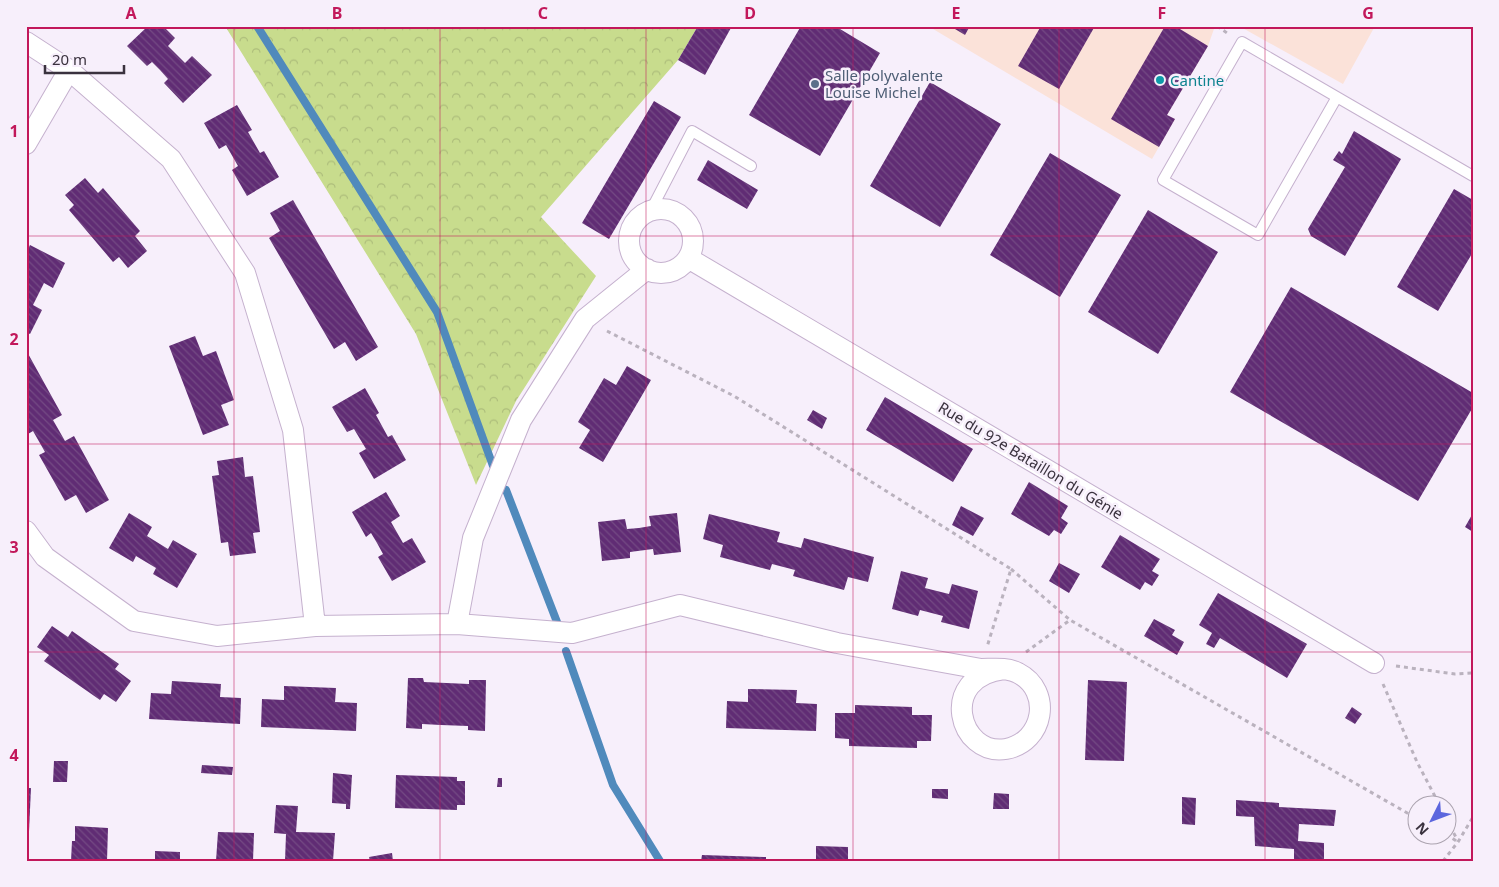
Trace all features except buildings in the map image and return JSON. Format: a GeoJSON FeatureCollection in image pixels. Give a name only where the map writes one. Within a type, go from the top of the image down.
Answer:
{"type":"FeatureCollection","features":[{"type":"Feature","properties":{"kind":"street"},"geometry":{"type":"LineString","coordinates":[[26,42],[70,70],[171,159],[244,273],[293,430],[315,626]]}},
{"type":"Feature","properties":{"kind":"street"},"geometry":{"type":"LineString","coordinates":[[26,144],[70,70]]}},
{"type":"Feature","properties":{"kind":"street"},"geometry":{"type":"LineString","coordinates":[[651,210],[670,210],[685,219],[692,232],[693,243],[688,258],[681,266],[670,272],[656,272],[647,269],[637,262],[631,250],[630,239],[635,222],[651,210]]}},
{"type":"Feature","properties":{"kind":"street","name":"Rue du 92e Bataillon du Génie"},"geometry":{"type":"LineString","coordinates":[[688,258],[1374,663]]}},
{"type":"Feature","properties":{"kind":"street"},"geometry":{"type":"LineString","coordinates":[[457,624],[473,538],[520,420],[585,320],[647,269]]}},
{"type":"Feature","properties":{"kind":"street"},"geometry":{"type":"LineString","coordinates":[[26,531],[45,557],[134,620],[217,636],[315,626],[457,624],[572,633],[680,605],[837,643],[980,669],[1004,669]]}},
{"type":"Feature","properties":{"kind":"lane"},"geometry":{"type":"LineString","coordinates":[[1337,97],[1258,235],[1163,180],[1242,42],[1337,97],[1473,176]]}},
{"type":"Feature","properties":{"kind":"lane"},"geometry":{"type":"LineString","coordinates":[[651,210],[692,131],[751,166]]}},
{"type":"Feature","properties":{"kind":"path"},"geometry":{"type":"LineString","coordinates":[[585,320],[734,396],[1011,569],[1070,620],[1406,812]]}},
{"type":"Feature","properties":{"kind":"path"},"geometry":{"type":"LineString","coordinates":[[980,669],[1011,569]]}},
{"type":"Feature","properties":{"kind":"path"},"geometry":{"type":"LineString","coordinates":[[1004,669],[1070,620]]}},
{"type":"Feature","properties":{"kind":"path"},"geometry":{"type":"LineString","coordinates":[[1374,663],[1455,674],[1473,673]]}},
{"type":"Feature","properties":{"kind":"path"},"geometry":{"type":"LineString","coordinates":[[1374,663],[1417,762],[1434,794]]}},
{"type":"Feature","properties":{"kind":"path"},"geometry":{"type":"LineString","coordinates":[[1443,861],[1458,842],[1473,817]]}},
{"type":"Feature","properties":{"kind":"path"},"geometry":{"type":"LineString","coordinates":[[1456,838],[1458,842]]}},
{"type":"Feature","properties":{"kind":"shaded area"},"geometry":{"type":"Polygon","coordinates":[[[928,26],[1215,26],[1208,46],[1167,115],[1175,119],[1152,159],[928,26]]]}},
{"type":"Feature","properties":{"kind":"shaded area"},"geometry":{"type":"Polygon","coordinates":[[[1239,26],[1375,26],[1343,84],[1239,26]]]}},
{"type":"Feature","properties":{"kind":"green space"},"geometry":{"type":"Polygon","coordinates":[[[225,26],[698,26],[678,60],[541,217],[596,276],[516,401],[476,485],[416,334],[225,26]]]}},
{"type":"Feature","properties":{"kind":"waterway"},"geometry":{"type":"LineString","coordinates":[[257,26],[437,312],[493,466]]}},
{"type":"Feature","properties":{"kind":"waterway"},"geometry":{"type":"LineString","coordinates":[[506,490],[557,622]]}},
{"type":"Feature","properties":{"kind":"waterway"},"geometry":{"type":"LineString","coordinates":[[566,651],[613,785],[660,861]]}},
{"type":"Feature","properties":{"kind":"place","name":"Cantine"},"geometry":{"type":"Point","coordinates":[1160,80]}},
{"type":"Feature","properties":{"kind":"place","name":"Salle polyvalente Louise Michel"},"geometry":{"type":"Point","coordinates":[815,84]}}]}
